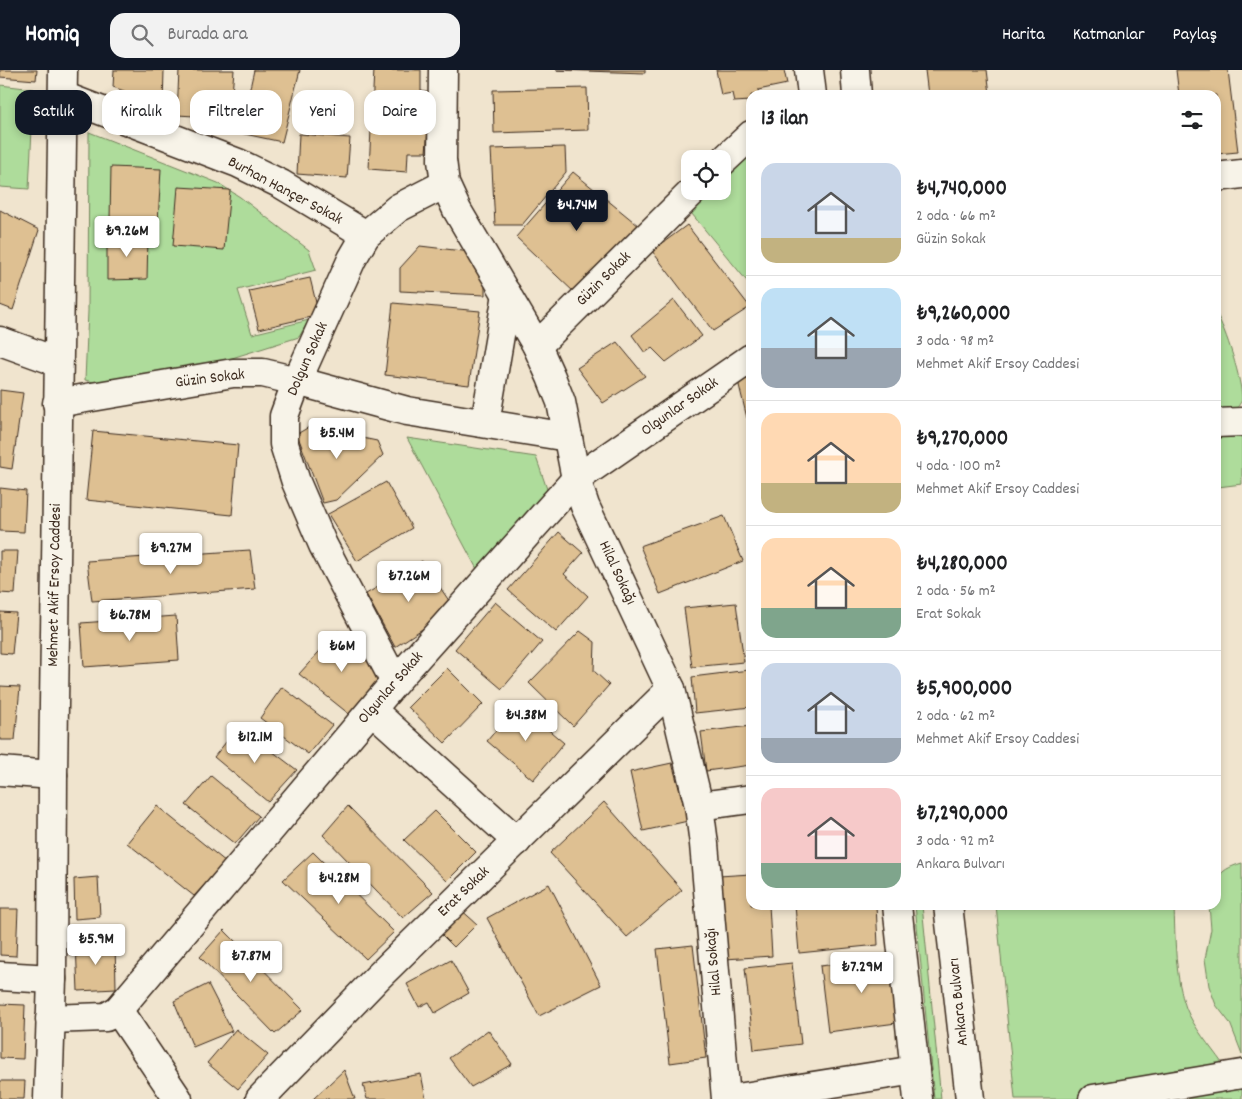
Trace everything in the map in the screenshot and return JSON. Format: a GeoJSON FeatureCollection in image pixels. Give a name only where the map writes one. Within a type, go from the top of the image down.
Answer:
{"type":"FeatureCollection","features":[{"type":"Feature","properties":{"kind":"street","name":"Hilal Sokağı"},"geometry":{"type":"LineString","coordinates":[[442,70],[442,160],[445,184],[457,210],[507,294],[551,377],[561,402],[576,479],[585,506],[671,689],[699,806],[726,1099]]}},
{"type":"Feature","properties":{"kind":"street"},"geometry":{"type":"LineString","coordinates":[[809,70],[811,90]]}},
{"type":"Feature","properties":{"kind":"street"},"geometry":{"type":"LineString","coordinates":[[855,70],[857,90]]}},
{"type":"Feature","properties":{"kind":"street","name":"Burhan Hançer Sokak"},"geometry":{"type":"LineString","coordinates":[[63,83],[280,184],[366,235]]}},
{"type":"Feature","properties":{"kind":"street","name":"Mehmet Akif Ersoy Caddesi"},"geometry":{"type":"LineString","coordinates":[[48,1099],[52,979],[52,776],[63,83]]}},
{"type":"Feature","properties":{"kind":"street"},"geometry":{"type":"LineString","coordinates":[[731,154],[746,140]]}},
{"type":"Feature","properties":{"kind":"street"},"geometry":{"type":"LineString","coordinates":[[1221,176],[1242,174]]}},
{"type":"Feature","properties":{"kind":"street","name":"Dolgun Sokak"},"geometry":{"type":"LineString","coordinates":[[395,682],[324,545],[296,482],[284,444],[284,416],[297,381],[352,259],[366,235],[398,208],[445,184]]}},
{"type":"Feature","properties":{"kind":"street","name":"Güzin Sokak"},"geometry":{"type":"LineString","coordinates":[[536,346],[684,200]]}},
{"type":"Feature","properties":{"kind":"street"},"geometry":{"type":"LineString","coordinates":[[485,423],[507,294]]}},
{"type":"Feature","properties":{"kind":"street"},"geometry":{"type":"LineString","coordinates":[[0,341],[58,362]]}},
{"type":"Feature","properties":{"kind":"street","name":"Olgunlar Sokak"},"geometry":{"type":"LineString","coordinates":[[118,1010],[395,682],[576,479],[746,361]]}},
{"type":"Feature","properties":{"kind":"street","name":"Güzin Sokak"},"geometry":{"type":"LineString","coordinates":[[57,403],[233,373],[263,373],[407,411],[568,437]]}},
{"type":"Feature","properties":{"kind":"street"},"geometry":{"type":"LineString","coordinates":[[1221,423],[1242,422]]}},
{"type":"Feature","properties":{"kind":"street","name":"Erat Sokak"},"geometry":{"type":"LineString","coordinates":[[260,1099],[377,978],[671,689]]}},
{"type":"Feature","properties":{"kind":"street"},"geometry":{"type":"LineString","coordinates":[[372,710],[517,841]]}},
{"type":"Feature","properties":{"kind":"street"},"geometry":{"type":"LineString","coordinates":[[0,771],[52,776]]}},
{"type":"Feature","properties":{"kind":"street"},"geometry":{"type":"LineString","coordinates":[[699,806],[746,800]]}},
{"type":"Feature","properties":{"kind":"street"},"geometry":{"type":"LineString","coordinates":[[899,910],[918,1099]]}},
{"type":"Feature","properties":{"kind":"street","name":"Ankara Bulvarı"},"geometry":{"type":"LineString","coordinates":[[949,910],[970,1099]]}},
{"type":"Feature","properties":{"kind":"street"},"geometry":{"type":"LineString","coordinates":[[0,976],[52,979]]}},
{"type":"Feature","properties":{"kind":"street"},"geometry":{"type":"LineString","coordinates":[[50,1019],[106,1017],[118,1010],[178,1099]]}},
{"type":"Feature","properties":{"kind":"street"},"geometry":{"type":"LineString","coordinates":[[731,1099],[915,1070]]}},
{"type":"Feature","properties":{"kind":"street"},"geometry":{"type":"LineString","coordinates":[[1094,1099],[1242,1074]]}},
{"type":"Feature","properties":{"kind":"green space"},"geometry":{"type":"Polygon","coordinates":[[[0,85],[34,89],[15,90],[15,135],[32,135],[29,189],[0,187],[0,85]]]}},
{"type":"Feature","properties":{"kind":"green space"},"geometry":{"type":"Polygon","coordinates":[[[92,133],[218,183],[240,197],[309,250],[316,270],[238,290],[252,334],[309,320],[299,337],[232,358],[124,386],[85,380],[88,311],[89,135],[92,135],[92,133]]]}},
{"type":"Feature","properties":{"kind":"green space"},"geometry":{"type":"Polygon","coordinates":[[[746,157],[746,280],[687,208],[696,200],[731,200],[731,170],[746,157]]]}},
{"type":"Feature","properties":{"kind":"green space"},"geometry":{"type":"Polygon","coordinates":[[[1221,324],[1233,355],[1241,391],[1242,400],[1235,414],[1242,426],[1242,484],[1221,487],[1221,324]]]}},
{"type":"Feature","properties":{"kind":"green space"},"geometry":{"type":"Polygon","coordinates":[[[407,438],[536,457],[548,492],[478,571],[407,438]]]}},
{"type":"Feature","properties":{"kind":"green space"},"geometry":{"type":"Polygon","coordinates":[[[1242,863],[1242,1054],[1230,1023],[1216,1005],[1209,986],[1205,959],[1211,929],[1209,910],[1221,910],[1221,874],[1233,866],[1242,863]]]}},
{"type":"Feature","properties":{"kind":"green space"},"geometry":{"type":"Polygon","coordinates":[[[915,910],[922,910],[941,1099],[934,1099],[915,910]]]}},
{"type":"Feature","properties":{"kind":"green space"},"geometry":{"type":"Polygon","coordinates":[[[996,910],[1174,910],[1175,944],[1182,997],[1189,1015],[1198,1030],[1222,1063],[1234,1065],[1242,1058],[1242,1099],[1015,1099],[996,910]]]}},
{"type":"Feature","properties":{"kind":"building"},"geometry":{"type":"Polygon","coordinates":[[[0,70],[37,70],[36,80],[0,77],[0,70]]]}},
{"type":"Feature","properties":{"kind":"building"},"geometry":{"type":"Polygon","coordinates":[[[114,70],[164,70],[163,90],[121,90],[113,87],[114,70]]]}},
{"type":"Feature","properties":{"kind":"building"},"geometry":{"type":"Polygon","coordinates":[[[179,70],[234,70],[232,90],[190,90],[190,116],[180,115],[180,90],[178,90],[179,70]]]}},
{"type":"Feature","properties":{"kind":"building"},"geometry":{"type":"Polygon","coordinates":[[[254,70],[300,70],[295,90],[292,90],[292,102],[282,142],[249,135],[282,135],[282,90],[250,90],[254,70]]]}},
{"type":"Feature","properties":{"kind":"building"},"geometry":{"type":"Polygon","coordinates":[[[374,70],[421,70],[421,90],[373,90],[374,70]]]}},
{"type":"Feature","properties":{"kind":"building"},"geometry":{"type":"Polygon","coordinates":[[[556,70],[645,70],[645,73],[556,70]]]}},
{"type":"Feature","properties":{"kind":"building"},"geometry":{"type":"Polygon","coordinates":[[[716,70],[784,70],[787,84],[758,90],[746,90],[746,101],[734,102],[732,93],[721,95],[716,70]]]}},
{"type":"Feature","properties":{"kind":"building"},"geometry":{"type":"Polygon","coordinates":[[[925,70],[987,70],[990,90],[927,90],[925,70]]]}},
{"type":"Feature","properties":{"kind":"building"},"geometry":{"type":"Polygon","coordinates":[[[1176,70],[1228,70],[1238,152],[1221,154],[1221,90],[1178,90],[1176,70]]]}},
{"type":"Feature","properties":{"kind":"building"},"geometry":{"type":"Polygon","coordinates":[[[587,88],[588,130],[494,133],[493,90],[587,88]]]}},
{"type":"Feature","properties":{"kind":"building"},"geometry":{"type":"Polygon","coordinates":[[[299,135],[350,138],[347,178],[297,174],[299,135]]]}},
{"type":"Feature","properties":{"kind":"building"},"geometry":{"type":"Polygon","coordinates":[[[371,135],[427,135],[426,152],[408,152],[407,172],[369,169],[371,135]]]}},
{"type":"Feature","properties":{"kind":"building"},"geometry":{"type":"Polygon","coordinates":[[[565,147],[566,172],[522,225],[495,225],[491,149],[565,147]]]}},
{"type":"Feature","properties":{"kind":"building"},"geometry":{"type":"Polygon","coordinates":[[[111,167],[161,169],[158,222],[110,220],[111,167]]]}},
{"type":"Feature","properties":{"kind":"building"},"geometry":{"type":"Polygon","coordinates":[[[573,172],[639,226],[576,294],[516,237],[573,172]]]}},
{"type":"Feature","properties":{"kind":"building"},"geometry":{"type":"Polygon","coordinates":[[[178,187],[230,190],[224,250],[173,246],[178,187]]]}},
{"type":"Feature","properties":{"kind":"building"},"geometry":{"type":"Polygon","coordinates":[[[0,210],[39,230],[13,310],[0,305],[0,210]]]}},
{"type":"Feature","properties":{"kind":"building"},"geometry":{"type":"Polygon","coordinates":[[[687,225],[746,302],[746,310],[713,331],[652,251],[687,225]]]}},
{"type":"Feature","properties":{"kind":"building"},"geometry":{"type":"Polygon","coordinates":[[[107,237],[148,237],[147,279],[107,280],[107,237]]]}},
{"type":"Feature","properties":{"kind":"building"},"geometry":{"type":"Polygon","coordinates":[[[420,246],[471,252],[485,276],[485,295],[400,291],[400,268],[420,246]]]}},
{"type":"Feature","properties":{"kind":"building"},"geometry":{"type":"Polygon","coordinates":[[[310,278],[319,315],[259,329],[249,291],[310,278]]]}},
{"type":"Feature","properties":{"kind":"building"},"geometry":{"type":"Polygon","coordinates":[[[674,300],[702,336],[666,362],[652,348],[645,353],[632,335],[674,300]]]}},
{"type":"Feature","properties":{"kind":"building"},"geometry":{"type":"Polygon","coordinates":[[[393,303],[480,311],[469,385],[385,375],[393,303]]]}},
{"type":"Feature","properties":{"kind":"building"},"geometry":{"type":"Polygon","coordinates":[[[617,342],[645,376],[603,403],[577,368],[617,342]]]}},
{"type":"Feature","properties":{"kind":"building"},"geometry":{"type":"Polygon","coordinates":[[[746,379],[746,414],[738,381],[746,379]]]}},
{"type":"Feature","properties":{"kind":"building"},"geometry":{"type":"Polygon","coordinates":[[[0,390],[23,393],[12,469],[0,467],[0,390]]]}},
{"type":"Feature","properties":{"kind":"building"},"geometry":{"type":"Polygon","coordinates":[[[309,427],[377,441],[383,455],[336,500],[323,503],[297,434],[309,427]]]}},
{"type":"Feature","properties":{"kind":"building"},"geometry":{"type":"Polygon","coordinates":[[[93,431],[238,445],[232,515],[86,500],[93,431]]]}},
{"type":"Feature","properties":{"kind":"building"},"geometry":{"type":"Polygon","coordinates":[[[386,482],[412,528],[357,561],[328,514],[386,482]]]}},
{"type":"Feature","properties":{"kind":"building"},"geometry":{"type":"Polygon","coordinates":[[[0,488],[26,491],[24,532],[0,531],[0,488]]]}},
{"type":"Feature","properties":{"kind":"building"},"geometry":{"type":"Polygon","coordinates":[[[724,516],[743,561],[660,594],[640,546],[724,516]]]}},
{"type":"Feature","properties":{"kind":"building"},"geometry":{"type":"Polygon","coordinates":[[[559,532],[583,553],[564,574],[588,596],[556,632],[508,590],[559,532]]]}},
{"type":"Feature","properties":{"kind":"building"},"geometry":{"type":"Polygon","coordinates":[[[250,550],[255,589],[92,601],[87,561],[250,550]]]}},
{"type":"Feature","properties":{"kind":"building"},"geometry":{"type":"Polygon","coordinates":[[[0,551],[18,551],[15,594],[0,593],[0,551]]]}},
{"type":"Feature","properties":{"kind":"building"},"geometry":{"type":"Polygon","coordinates":[[[422,561],[454,608],[395,647],[366,594],[422,561]]]}},
{"type":"Feature","properties":{"kind":"building"},"geometry":{"type":"Polygon","coordinates":[[[495,602],[542,642],[502,689],[455,649],[495,602]]]}},
{"type":"Feature","properties":{"kind":"building"},"geometry":{"type":"Polygon","coordinates":[[[736,603],[744,662],[692,667],[684,608],[736,603]]]}},
{"type":"Feature","properties":{"kind":"building"},"geometry":{"type":"Polygon","coordinates":[[[0,612],[16,613],[12,654],[0,653],[0,612]]]}},
{"type":"Feature","properties":{"kind":"building"},"geometry":{"type":"Polygon","coordinates":[[[176,616],[179,660],[84,667],[81,623],[176,616]]]}},
{"type":"Feature","properties":{"kind":"building"},"geometry":{"type":"Polygon","coordinates":[[[338,631],[363,648],[380,684],[349,714],[299,674],[338,631]]]}},
{"type":"Feature","properties":{"kind":"building"},"geometry":{"type":"Polygon","coordinates":[[[580,631],[595,642],[594,671],[609,685],[573,726],[529,683],[580,631]]]}},
{"type":"Feature","properties":{"kind":"building"},"geometry":{"type":"Polygon","coordinates":[[[447,668],[483,704],[445,743],[408,707],[447,668]]]}},
{"type":"Feature","properties":{"kind":"building"},"geometry":{"type":"Polygon","coordinates":[[[746,670],[746,708],[695,713],[692,677],[746,670]]]}},
{"type":"Feature","properties":{"kind":"building"},"geometry":{"type":"Polygon","coordinates":[[[0,686],[20,687],[15,740],[0,740],[0,686]]]}},
{"type":"Feature","properties":{"kind":"building"},"geometry":{"type":"Polygon","coordinates":[[[282,687],[332,725],[308,754],[260,718],[282,687]]]}},
{"type":"Feature","properties":{"kind":"building"},"geometry":{"type":"Polygon","coordinates":[[[518,704],[564,743],[533,780],[487,741],[518,704]]]}},
{"type":"Feature","properties":{"kind":"building"},"geometry":{"type":"Polygon","coordinates":[[[239,726],[297,770],[268,802],[214,757],[239,726]]]}},
{"type":"Feature","properties":{"kind":"building"},"geometry":{"type":"Polygon","coordinates":[[[746,727],[746,766],[706,771],[701,732],[746,727]]]}},
{"type":"Feature","properties":{"kind":"building"},"geometry":{"type":"Polygon","coordinates":[[[672,763],[688,821],[643,831],[630,772],[672,763]]]}},
{"type":"Feature","properties":{"kind":"building"},"geometry":{"type":"Polygon","coordinates":[[[211,776],[259,816],[235,844],[186,805],[211,776]]]}},
{"type":"Feature","properties":{"kind":"building"},"geometry":{"type":"Polygon","coordinates":[[[604,802],[682,890],[627,937],[550,853],[604,802]]]}},
{"type":"Feature","properties":{"kind":"building"},"geometry":{"type":"Polygon","coordinates":[[[157,806],[226,862],[194,896],[127,843],[157,806]]]}},
{"type":"Feature","properties":{"kind":"building"},"geometry":{"type":"Polygon","coordinates":[[[348,806],[433,892],[403,918],[323,835],[348,806]]]}},
{"type":"Feature","properties":{"kind":"building"},"geometry":{"type":"Polygon","coordinates":[[[435,811],[476,852],[447,881],[404,840],[435,811]]]}},
{"type":"Feature","properties":{"kind":"building"},"geometry":{"type":"Polygon","coordinates":[[[313,852],[394,932],[366,959],[283,880],[313,852]]]}},
{"type":"Feature","properties":{"kind":"building"},"geometry":{"type":"Polygon","coordinates":[[[746,874],[746,910],[769,910],[772,956],[725,959],[719,876],[746,874]]]}},
{"type":"Feature","properties":{"kind":"building"},"geometry":{"type":"Polygon","coordinates":[[[98,877],[100,917],[75,919],[74,879],[98,877]]]}},
{"type":"Feature","properties":{"kind":"building"},"geometry":{"type":"Polygon","coordinates":[[[549,884],[601,985],[539,1016],[487,918],[549,884]]]}},
{"type":"Feature","properties":{"kind":"building"},"geometry":{"type":"Polygon","coordinates":[[[459,908],[477,924],[454,947],[437,930],[459,908]]]}},
{"type":"Feature","properties":{"kind":"building"},"geometry":{"type":"Polygon","coordinates":[[[0,909],[18,909],[16,956],[0,955],[0,909]]]}},
{"type":"Feature","properties":{"kind":"building"},"geometry":{"type":"Polygon","coordinates":[[[795,910],[876,910],[878,945],[799,953],[795,910]]]}},
{"type":"Feature","properties":{"kind":"building"},"geometry":{"type":"Polygon","coordinates":[[[224,930],[303,1010],[275,1034],[200,957],[224,930]]]}},
{"type":"Feature","properties":{"kind":"building"},"geometry":{"type":"Polygon","coordinates":[[[115,942],[116,989],[78,991],[76,944],[115,942]]]}},
{"type":"Feature","properties":{"kind":"building"},"geometry":{"type":"Polygon","coordinates":[[[693,945],[706,1058],[670,1063],[657,949],[693,945]]]}},
{"type":"Feature","properties":{"kind":"building"},"geometry":{"type":"Polygon","coordinates":[[[896,957],[904,1022],[828,1032],[820,966],[896,957]]]}},
{"type":"Feature","properties":{"kind":"building"},"geometry":{"type":"Polygon","coordinates":[[[451,960],[469,993],[435,1013],[429,1002],[419,1007],[407,984],[451,960]]]}},
{"type":"Feature","properties":{"kind":"building"},"geometry":{"type":"Polygon","coordinates":[[[792,963],[801,1044],[754,1050],[745,968],[792,963]]]}},
{"type":"Feature","properties":{"kind":"building"},"geometry":{"type":"Polygon","coordinates":[[[208,984],[232,1031],[193,1047],[174,1001],[208,984]]]}},
{"type":"Feature","properties":{"kind":"building"},"geometry":{"type":"Polygon","coordinates":[[[0,1004],[25,1005],[23,1059],[0,1058],[0,1004]]]}},
{"type":"Feature","properties":{"kind":"building"},"geometry":{"type":"Polygon","coordinates":[[[236,1029],[268,1055],[238,1089],[207,1063],[236,1029]]]}},
{"type":"Feature","properties":{"kind":"building"},"geometry":{"type":"Polygon","coordinates":[[[488,1030],[512,1064],[471,1087],[449,1058],[488,1030]]]}},
{"type":"Feature","properties":{"kind":"building"},"geometry":{"type":"Polygon","coordinates":[[[344,1070],[355,1099],[313,1099],[344,1070]]]}},
{"type":"Feature","properties":{"kind":"building"},"geometry":{"type":"Polygon","coordinates":[[[421,1074],[426,1099],[367,1099],[363,1085],[421,1074]]]}},
{"type":"Feature","properties":{"kind":"building"},"geometry":{"type":"Polygon","coordinates":[[[0,1081],[25,1081],[24,1099],[0,1099],[0,1081]]]}}]}
